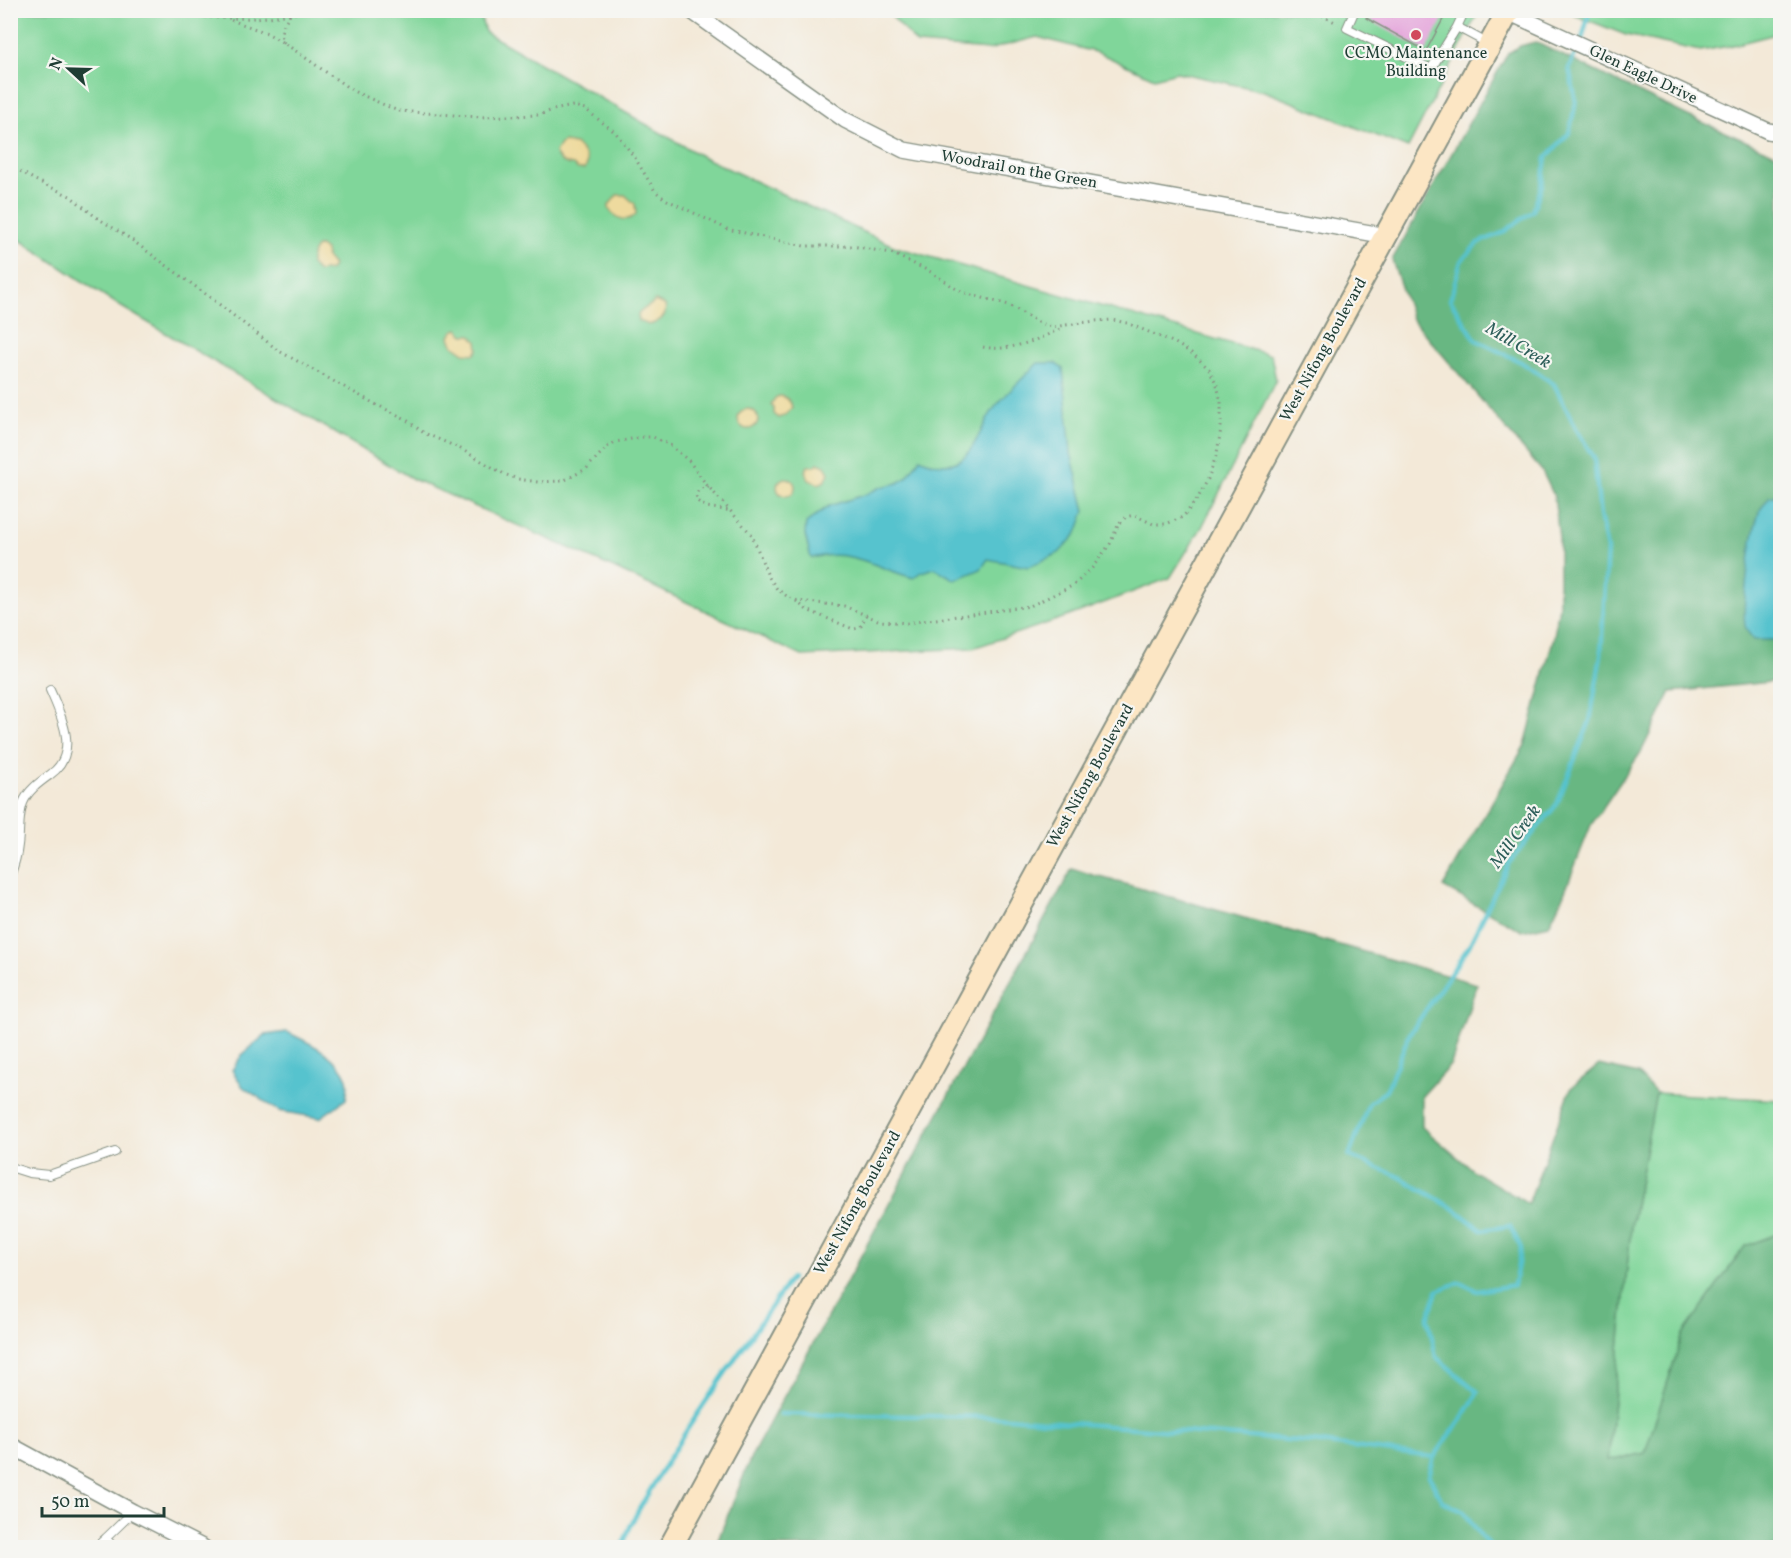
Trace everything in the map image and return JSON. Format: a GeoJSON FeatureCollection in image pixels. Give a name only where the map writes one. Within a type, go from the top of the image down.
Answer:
{"type":"FeatureCollection","features":[{"type":"Feature","properties":{"kind":"main road","name":"West Nifong Boulevard"},"geometry":{"type":"LineString","coordinates":[[672,1546],[1508,11]]}},
{"type":"Feature","properties":{"kind":"street","name":"Woodrail on the Green"},"geometry":{"type":"LineString","coordinates":[[690,10],[845,120],[904,150],[1387,236]]}},
{"type":"Feature","properties":{"kind":"street","name":"Glen Eagle Drive"},"geometry":{"type":"LineString","coordinates":[[1508,11],[1603,57],[1768,131],[1780,133]]}},
{"type":"Feature","properties":{"kind":"street"},"geometry":{"type":"LineString","coordinates":[[10,1445],[201,1547]]}},
{"type":"Feature","properties":{"kind":"lane"},"geometry":{"type":"LineString","coordinates":[[1355,10],[1347,28],[1431,69],[1465,10]]}},
{"type":"Feature","properties":{"kind":"lane"},"geometry":{"type":"LineString","coordinates":[[1457,27],[1490,45]]}},
{"type":"Feature","properties":{"kind":"lane"},"geometry":{"type":"LineString","coordinates":[[10,876],[15,862],[22,805],[26,796],[57,770],[67,750],[63,723],[50,690]]}},
{"type":"Feature","properties":{"kind":"lane"},"geometry":{"type":"LineString","coordinates":[[10,1167],[29,1173],[49,1175],[115,1152]]}},
{"type":"Feature","properties":{"kind":"lane"},"geometry":{"type":"LineString","coordinates":[[95,1548],[133,1512]]}},
{"type":"Feature","properties":{"kind":"lane"},"geometry":{"type":"LineString","coordinates":[[106,1538],[114,1548]]}},
{"type":"Feature","properties":{"kind":"path"},"geometry":{"type":"LineString","coordinates":[[177,10],[182,15],[228,19],[310,10]]}},
{"type":"Feature","properties":{"kind":"path"},"geometry":{"type":"LineString","coordinates":[[202,10],[207,17]]}},
{"type":"Feature","properties":{"kind":"path"},"geometry":{"type":"LineString","coordinates":[[1311,10],[1347,28]]}},
{"type":"Feature","properties":{"kind":"path"},"geometry":{"type":"LineString","coordinates":[[285,44],[281,38],[282,27],[290,14]]}},
{"type":"Feature","properties":{"kind":"path"},"geometry":{"type":"LineString","coordinates":[[228,19],[267,33],[353,91],[398,111],[480,117],[539,115],[573,106],[585,109],[616,133],[635,158],[649,185],[655,191],[665,199],[727,229],[804,246],[852,246],[891,253],[969,294],[1009,304],[1038,322],[1053,327],[1095,321],[1127,323],[1175,343],[1193,354],[1209,369],[1217,384],[1221,402],[1221,428],[1208,479],[1198,498],[1183,517],[1166,524],[1154,524],[1134,515],[1125,517],[1119,523],[1110,544],[1092,568],[1074,585],[1030,606],[907,623],[880,621],[844,606],[794,600]]}},
{"type":"Feature","properties":{"kind":"path"},"geometry":{"type":"LineString","coordinates":[[10,165],[35,180],[70,196],[279,351],[404,418],[424,433],[459,448],[504,474],[538,482],[563,481],[586,469],[615,442],[653,437],[689,460],[709,487],[752,535],[768,576],[777,589],[807,610],[854,628],[862,625],[865,615]]}},
{"type":"Feature","properties":{"kind":"path"},"geometry":{"type":"LineString","coordinates":[[983,347],[1004,349],[1047,335],[1063,327]]}},
{"type":"Feature","properties":{"kind":"path"},"geometry":{"type":"LineString","coordinates":[[709,487],[700,489],[696,493],[697,501],[706,507],[732,511]]}},
{"type":"Feature","properties":{"kind":"green space"},"geometry":{"type":"Polygon","coordinates":[[[10,11],[479,11],[485,32],[703,157],[896,247],[1271,355],[1276,380],[1202,527],[1170,578],[1069,616],[973,648],[802,656],[605,564],[413,479],[120,306],[11,234],[10,11]]]}},
{"type":"Feature","properties":{"kind":"green space"},"geometry":{"type":"Polygon","coordinates":[[[887,11],[1479,11],[1408,148],[1264,91],[1177,72],[1154,78],[1099,53],[1037,37],[988,50],[917,44],[887,11]]]}},
{"type":"Feature","properties":{"kind":"green space"},"geometry":{"type":"Polygon","coordinates":[[[1564,11],[1780,11],[1780,33],[1700,51],[1626,35],[1564,11]]]}},
{"type":"Feature","properties":{"kind":"green space"},"geometry":{"type":"Polygon","coordinates":[[[1535,42],[1688,116],[1780,156],[1780,681],[1671,692],[1641,752],[1591,825],[1549,925],[1522,931],[1443,887],[1525,745],[1554,636],[1559,607],[1559,538],[1554,496],[1542,471],[1412,319],[1392,260],[1508,53],[1520,46],[1535,42]]]}},
{"type":"Feature","properties":{"kind":"green space"},"geometry":{"type":"Polygon","coordinates":[[[1072,869],[1477,984],[1451,1064],[1422,1096],[1422,1127],[1475,1172],[1528,1204],[1571,1088],[1599,1065],[1638,1074],[1656,1093],[1631,1227],[1608,1461],[1645,1453],[1683,1334],[1745,1246],[1780,1233],[1780,1547],[715,1547],[752,1455],[1072,869]]]}},
{"type":"Feature","properties":{"kind":"green space"},"geometry":{"type":"Polygon","coordinates":[[[1656,1093],[1780,1100],[1780,1233],[1745,1246],[1683,1334],[1645,1454],[1608,1462],[1631,1227],[1656,1093]]]}},
{"type":"Feature","properties":{"kind":"sand"},"geometry":{"type":"Polygon","coordinates":[[[564,142],[575,144],[583,152],[587,162],[585,169],[578,169],[558,158],[555,152],[564,142]]]}},
{"type":"Feature","properties":{"kind":"sand"},"geometry":{"type":"Polygon","coordinates":[[[617,195],[625,195],[635,204],[636,214],[633,217],[621,219],[609,209],[609,205],[617,195]]]}},
{"type":"Feature","properties":{"kind":"sand"},"geometry":{"type":"Polygon","coordinates":[[[320,246],[326,251],[326,257],[333,265],[331,270],[318,272],[311,265],[312,253],[320,246]]]}},
{"type":"Feature","properties":{"kind":"sand"},"geometry":{"type":"Polygon","coordinates":[[[655,301],[665,305],[666,309],[662,318],[649,325],[639,321],[639,313],[655,301]]]}},
{"type":"Feature","properties":{"kind":"sand"},"geometry":{"type":"Polygon","coordinates":[[[458,329],[464,335],[471,335],[477,341],[478,349],[475,354],[464,353],[453,345],[450,337],[453,331],[458,329]]]}},
{"type":"Feature","properties":{"kind":"sand"},"geometry":{"type":"Polygon","coordinates":[[[779,396],[787,399],[792,407],[788,413],[779,418],[774,414],[774,408],[771,405],[779,396]]]}},
{"type":"Feature","properties":{"kind":"sand"},"geometry":{"type":"Polygon","coordinates":[[[748,409],[755,412],[758,419],[755,426],[748,429],[741,426],[738,419],[741,412],[748,409]]]}},
{"type":"Feature","properties":{"kind":"sand"},"geometry":{"type":"Polygon","coordinates":[[[818,463],[825,466],[829,473],[825,481],[819,484],[809,480],[805,471],[808,466],[815,466],[818,463]]]}},
{"type":"Feature","properties":{"kind":"sand"},"geometry":{"type":"Polygon","coordinates":[[[786,478],[792,481],[795,487],[792,493],[786,496],[780,493],[777,487],[780,481],[786,478]]]}},
{"type":"Feature","properties":{"kind":"water"},"geometry":{"type":"Polygon","coordinates":[[[1038,363],[1055,363],[1063,369],[1071,453],[1085,511],[1077,533],[1059,553],[1028,567],[988,559],[981,569],[955,580],[935,568],[921,572],[914,578],[852,557],[811,558],[805,535],[806,523],[829,506],[898,483],[907,477],[920,458],[940,464],[960,460],[971,449],[996,406],[1038,363]]]}},
{"type":"Feature","properties":{"kind":"water"},"geometry":{"type":"Polygon","coordinates":[[[1780,495],[1780,640],[1754,640],[1746,629],[1745,620],[1746,590],[1753,536],[1762,507],[1769,497],[1780,495]]]}},
{"type":"Feature","properties":{"kind":"water"},"geometry":{"type":"Polygon","coordinates":[[[287,1032],[329,1056],[347,1079],[346,1099],[320,1118],[279,1111],[243,1087],[232,1070],[242,1055],[265,1035],[287,1032]]]}},
{"type":"Feature","properties":{"kind":"building","name":"CCMO Maintenance Building"},"geometry":{"type":"Polygon","coordinates":[[[1371,10],[1448,10],[1426,51],[1366,18],[1371,10]]]}},
{"type":"Feature","properties":{"kind":"waterway","name":"Mill Creek"},"geometry":{"type":"LineString","coordinates":[[1493,1548],[1481,1536],[1464,1512],[1442,1501],[1429,1476],[1434,1457],[1478,1392],[1436,1357],[1428,1319],[1437,1291],[1460,1282],[1477,1291],[1514,1285],[1521,1248],[1510,1226],[1481,1230],[1456,1210],[1398,1176],[1349,1156],[1369,1103],[1386,1091],[1409,1035],[1469,946],[1509,863],[1557,804],[1590,721],[1601,655],[1607,549],[1600,515],[1594,458],[1554,384],[1521,362],[1476,340],[1450,300],[1461,261],[1478,243],[1502,233],[1533,211],[1542,185],[1546,158],[1569,133],[1576,102],[1569,68],[1582,39],[1590,10]]}},
{"type":"Feature","properties":{"kind":"waterway"},"geometry":{"type":"LineString","coordinates":[[622,1548],[640,1508],[677,1445],[791,1278]]}},
{"type":"Feature","properties":{"kind":"waterway"},"geometry":{"type":"LineString","coordinates":[[780,1414],[996,1417],[1312,1442],[1434,1457]]}},
{"type":"Feature","properties":{"kind":"place","name":"CCMO Maintenance Building"},"geometry":{"type":"Point","coordinates":[1416,35]}}]}
